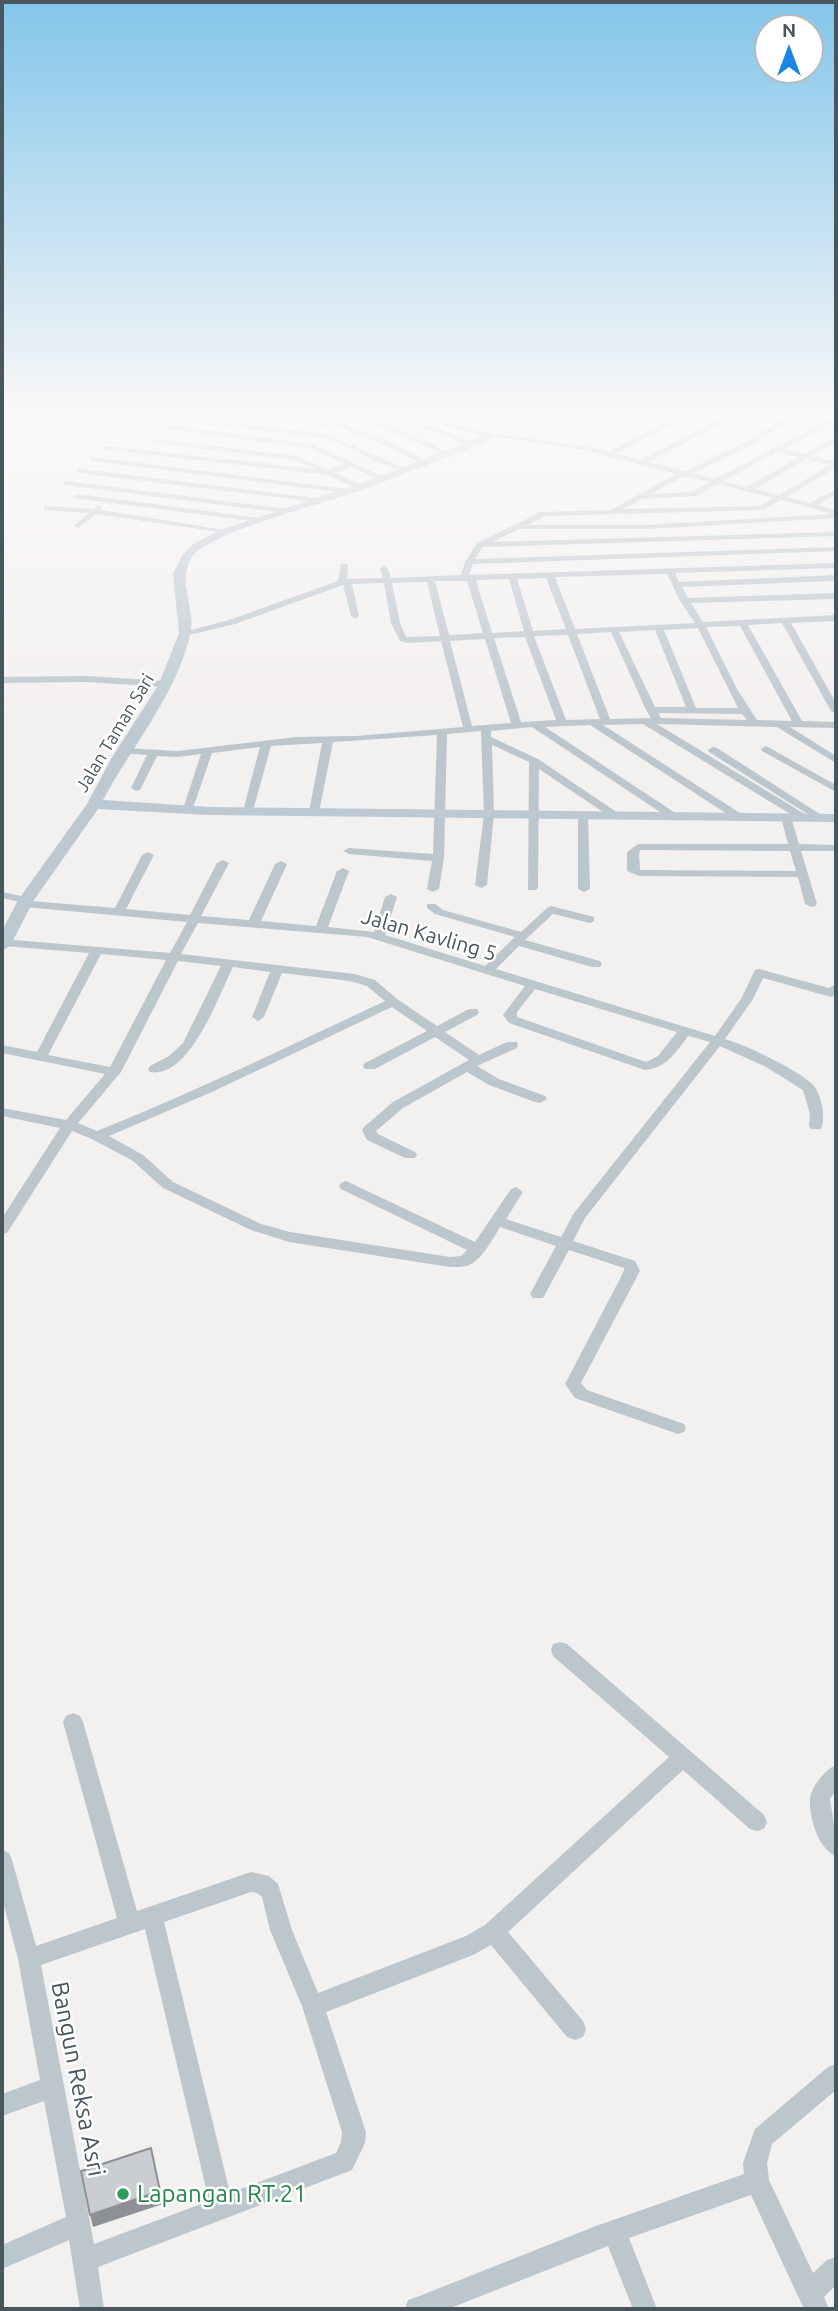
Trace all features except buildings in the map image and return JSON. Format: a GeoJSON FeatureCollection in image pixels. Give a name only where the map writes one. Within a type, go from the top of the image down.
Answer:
{"type":"FeatureCollection","features":[{"type":"Feature","properties":{"kind":"street"},"geometry":{"type":"LineString","coordinates":[[78,526],[86,519]]}},
{"type":"Feature","properties":{"kind":"street"},"geometry":{"type":"LineString","coordinates":[[146,519],[227,531]]}},
{"type":"Feature","properties":{"kind":"street"},"geometry":{"type":"LineString","coordinates":[[252,519],[260,520]]}},
{"type":"Feature","properties":{"kind":"street","name":"Jalan Taman Sari"},"geometry":{"type":"LineString","coordinates":[[3,944],[26,902],[94,804],[166,684],[185,633],[179,574],[182,564],[197,546],[227,531],[263,519]]}},
{"type":"Feature","properties":{"kind":"street"},"geometry":{"type":"LineString","coordinates":[[517,726],[467,579],[469,562],[480,545],[532,519]]}},
{"type":"Feature","properties":{"kind":"street"},"geometry":{"type":"LineString","coordinates":[[643,519],[675,585],[701,624],[743,711],[756,725]]}},
{"type":"Feature","properties":{"kind":"street"},"geometry":{"type":"LineString","coordinates":[[513,527],[646,527],[790,519]]}},
{"type":"Feature","properties":{"kind":"street"},"geometry":{"type":"LineString","coordinates":[[770,521],[833,618],[836,631]]}},
{"type":"Feature","properties":{"kind":"street"},"geometry":{"type":"LineString","coordinates":[[480,545],[836,534]]}},
{"type":"Feature","properties":{"kind":"street"},"geometry":{"type":"LineString","coordinates":[[469,562],[836,549]]}},
{"type":"Feature","properties":{"kind":"street"},"geometry":{"type":"LineString","coordinates":[[344,565],[345,582],[355,615]]}},
{"type":"Feature","properties":{"kind":"street"},"geometry":{"type":"LineString","coordinates":[[185,633],[232,622],[345,582],[836,565]]}},
{"type":"Feature","properties":{"kind":"street"},"geometry":{"type":"LineString","coordinates":[[384,569],[398,628],[404,639],[833,618]]}},
{"type":"Feature","properties":{"kind":"street"},"geometry":{"type":"LineString","coordinates":[[549,574],[606,720]]}},
{"type":"Feature","properties":{"kind":"street"},"geometry":{"type":"LineString","coordinates":[[512,576],[529,634],[562,723]]}},
{"type":"Feature","properties":{"kind":"street"},"geometry":{"type":"LineString","coordinates":[[675,585],[836,579]]}},
{"type":"Feature","properties":{"kind":"street"},"geometry":{"type":"LineString","coordinates":[[431,580],[468,729]]}},
{"type":"Feature","properties":{"kind":"street"},"geometry":{"type":"LineString","coordinates":[[684,601],[836,596]]}},
{"type":"Feature","properties":{"kind":"street"},"geometry":{"type":"LineString","coordinates":[[785,621],[836,711]]}},
{"type":"Feature","properties":{"kind":"street"},"geometry":{"type":"LineString","coordinates":[[742,622],[799,725]]}},
{"type":"Feature","properties":{"kind":"street"},"geometry":{"type":"LineString","coordinates":[[658,627],[692,710]]}},
{"type":"Feature","properties":{"kind":"street"},"geometry":{"type":"LineString","coordinates":[[613,628],[657,722]]}},
{"type":"Feature","properties":{"kind":"street"},"geometry":{"type":"LineString","coordinates":[[2,680],[86,678],[166,684]]}},
{"type":"Feature","properties":{"kind":"street"},"geometry":{"type":"LineString","coordinates":[[651,710],[743,711]]}},
{"type":"Feature","properties":{"kind":"street"},"geometry":{"type":"LineString","coordinates":[[485,733],[534,724],[606,720],[756,725],[835,724]]}},
{"type":"Feature","properties":{"kind":"street"},"geometry":{"type":"LineString","coordinates":[[645,721],[804,818]]}},
{"type":"Feature","properties":{"kind":"street"},"geometry":{"type":"LineString","coordinates":[[591,722],[739,817]]}},
{"type":"Feature","properties":{"kind":"street"},"geometry":{"type":"LineString","coordinates":[[534,724],[673,816]]}},
{"type":"Feature","properties":{"kind":"street"},"geometry":{"type":"LineString","coordinates":[[780,725],[836,760]]}},
{"type":"Feature","properties":{"kind":"street"},"geometry":{"type":"LineString","coordinates":[[124,751],[153,754],[468,729],[485,733],[534,761],[616,815]]}},
{"type":"Feature","properties":{"kind":"street"},"geometry":{"type":"LineString","coordinates":[[433,889],[438,859],[442,731]]}},
{"type":"Feature","properties":{"kind":"street"},"geometry":{"type":"LineString","coordinates":[[481,885],[489,812],[485,733]]}},
{"type":"Feature","properties":{"kind":"street"},"geometry":{"type":"LineString","coordinates":[[314,810],[328,740]]}},
{"type":"Feature","properties":{"kind":"street"},"geometry":{"type":"LineString","coordinates":[[249,807],[266,744]]}},
{"type":"Feature","properties":{"kind":"street"},"geometry":{"type":"LineString","coordinates":[[766,749],[836,789]]}},
{"type":"Feature","properties":{"kind":"street"},"geometry":{"type":"LineString","coordinates":[[189,806],[208,750]]}},
{"type":"Feature","properties":{"kind":"street"},"geometry":{"type":"LineString","coordinates":[[713,750],[829,818]]}},
{"type":"Feature","properties":{"kind":"street"},"geometry":{"type":"LineString","coordinates":[[136,788],[153,754]]}},
{"type":"Feature","properties":{"kind":"street"},"geometry":{"type":"LineString","coordinates":[[532,888],[534,761]]}},
{"type":"Feature","properties":{"kind":"street"},"geometry":{"type":"LineString","coordinates":[[94,804],[211,809],[829,818]]}},
{"type":"Feature","properties":{"kind":"street"},"geometry":{"type":"LineString","coordinates":[[142,807],[249,807],[277,810]]}},
{"type":"Feature","properties":{"kind":"street"},"geometry":{"type":"LineString","coordinates":[[534,813],[616,815]]}},
{"type":"Feature","properties":{"kind":"street"},"geometry":{"type":"LineString","coordinates":[[583,816],[584,889]]}},
{"type":"Feature","properties":{"kind":"street"},"geometry":{"type":"LineString","coordinates":[[786,817],[811,904]]}},
{"type":"Feature","properties":{"kind":"street"},"geometry":{"type":"LineString","coordinates":[[803,874],[633,871],[634,850],[638,847],[836,848]]}},
{"type":"Feature","properties":{"kind":"street"},"geometry":{"type":"LineString","coordinates":[[349,851],[438,859]]}},
{"type":"Feature","properties":{"kind":"street"},"geometry":{"type":"LineString","coordinates":[[119,912],[148,855]]}},
{"type":"Feature","properties":{"kind":"street"},"geometry":{"type":"LineString","coordinates":[[2,1229],[69,1125],[114,1072],[223,863]]}},
{"type":"Feature","properties":{"kind":"street"},"geometry":{"type":"LineString","coordinates":[[254,923],[281,864]]}},
{"type":"Feature","properties":{"kind":"street"},"geometry":{"type":"LineString","coordinates":[[321,929],[343,871]]}},
{"type":"Feature","properties":{"kind":"street","name":"Jalan Kavling 5"},"geometry":{"type":"LineString","coordinates":[[2,895],[26,902],[321,929],[379,937],[724,1042],[761,1059],[809,1088],[817,1114],[816,1126]]}},
{"type":"Feature","properties":{"kind":"street"},"geometry":{"type":"LineString","coordinates":[[379,937],[391,897]]}},
{"type":"Feature","properties":{"kind":"street"},"geometry":{"type":"LineString","coordinates":[[431,906],[439,912],[596,964]]}},
{"type":"Feature","properties":{"kind":"street"},"geometry":{"type":"LineString","coordinates":[[487,971],[551,910],[590,919]]}},
{"type":"Feature","properties":{"kind":"street"},"geometry":{"type":"LineString","coordinates":[[3,944],[173,957],[351,977],[372,983],[494,1082],[540,1099]]}},
{"type":"Feature","properties":{"kind":"street"},"geometry":{"type":"LineString","coordinates":[[41,1056],[97,950]]}},
{"type":"Feature","properties":{"kind":"street"},"geometry":{"type":"LineString","coordinates":[[155,1069],[174,1059],[190,1045],[229,963]]}},
{"type":"Feature","properties":{"kind":"street"},"geometry":{"type":"LineString","coordinates":[[258,1017],[277,969]]}},
{"type":"Feature","properties":{"kind":"street"},"geometry":{"type":"LineString","coordinates":[[538,1294],[579,1216],[724,1042],[759,974],[831,993],[836,988]]}},
{"type":"Feature","properties":{"kind":"street"},"geometry":{"type":"LineString","coordinates":[[531,985],[511,1011],[509,1015],[513,1020],[645,1066],[653,1066],[662,1060],[685,1031]]}},
{"type":"Feature","properties":{"kind":"street"},"geometry":{"type":"LineString","coordinates":[[97,1136],[152,1115],[241,1075],[393,1002]]}},
{"type":"Feature","properties":{"kind":"street"},"geometry":{"type":"LineString","coordinates":[[370,1066],[473,1012]]}},
{"type":"Feature","properties":{"kind":"street"},"geometry":{"type":"LineString","coordinates":[[410,1155],[372,1137],[369,1130],[398,1105],[472,1063],[512,1045]]}},
{"type":"Feature","properties":{"kind":"street"},"geometry":{"type":"LineString","coordinates":[[2,1049],[114,1072]]}},
{"type":"Feature","properties":{"kind":"street"},"geometry":{"type":"LineString","coordinates":[[2,1112],[69,1125],[97,1136],[138,1158],[168,1185],[256,1227],[289,1237],[450,1262],[465,1261],[477,1249],[516,1192]]}},
{"type":"Feature","properties":{"kind":"street"},"geometry":{"type":"LineString","coordinates":[[346,1186],[477,1249]]}},
{"type":"Feature","properties":{"kind":"street"},"geometry":{"type":"LineString","coordinates":[[497,1221],[630,1265],[632,1271],[573,1384],[581,1394],[678,1428]]}},
{"type":"Feature","properties":{"kind":"street"},"geometry":{"type":"LineString","coordinates":[[560,1650],[757,1822]]}},
{"type":"Feature","properties":{"kind":"street"},"geometry":{"type":"LineString","coordinates":[[73,1721],[130,1926]]}},
{"type":"Feature","properties":{"kind":"street"},"geometry":{"type":"LineString","coordinates":[[313,2006],[473,1944],[493,1932],[683,1757]]}},
{"type":"Feature","properties":{"kind":"street"},"geometry":{"type":"LineString","coordinates":[[836,1774],[820,1797],[823,1824],[836,1846]]}},
{"type":"Feature","properties":{"kind":"street","name":"Bangun Reksa Asri"},"geometry":{"type":"LineString","coordinates":[[2,1860],[29,1959],[79,2223],[92,2309]]}},
{"type":"Feature","properties":{"kind":"street"},"geometry":{"type":"LineString","coordinates":[[29,1959],[251,1882],[262,1883],[271,1891],[281,1930],[313,2006],[354,2132],[350,2153],[344,2162],[84,2260]]}},
{"type":"Feature","properties":{"kind":"street"},"geometry":{"type":"LineString","coordinates":[[152,1916],[222,2207]]}},
{"type":"Feature","properties":{"kind":"street"},"geometry":{"type":"LineString","coordinates":[[493,1932],[508,1946],[575,2029]]}},
{"type":"Feature","properties":{"kind":"street"},"geometry":{"type":"LineString","coordinates":[[836,2075],[763,2137],[755,2163],[757,2181],[813,2301],[836,2269]]}},
{"type":"Feature","properties":{"kind":"street"},"geometry":{"type":"LineString","coordinates":[[2,2105],[54,2086]]}},
{"type":"Feature","properties":{"kind":"street"},"geometry":{"type":"LineString","coordinates":[[417,2309],[614,2232],[757,2181]]}},
{"type":"Feature","properties":{"kind":"street"},"geometry":{"type":"LineString","coordinates":[[2,2257],[79,2223]]}},
{"type":"Feature","properties":{"kind":"street"},"geometry":{"type":"LineString","coordinates":[[614,2232],[645,2309]]}},
{"type":"Feature","properties":{"kind":"place","name":"Lapangan RT.21"},"geometry":{"type":"Point","coordinates":[123,2194]}}]}
